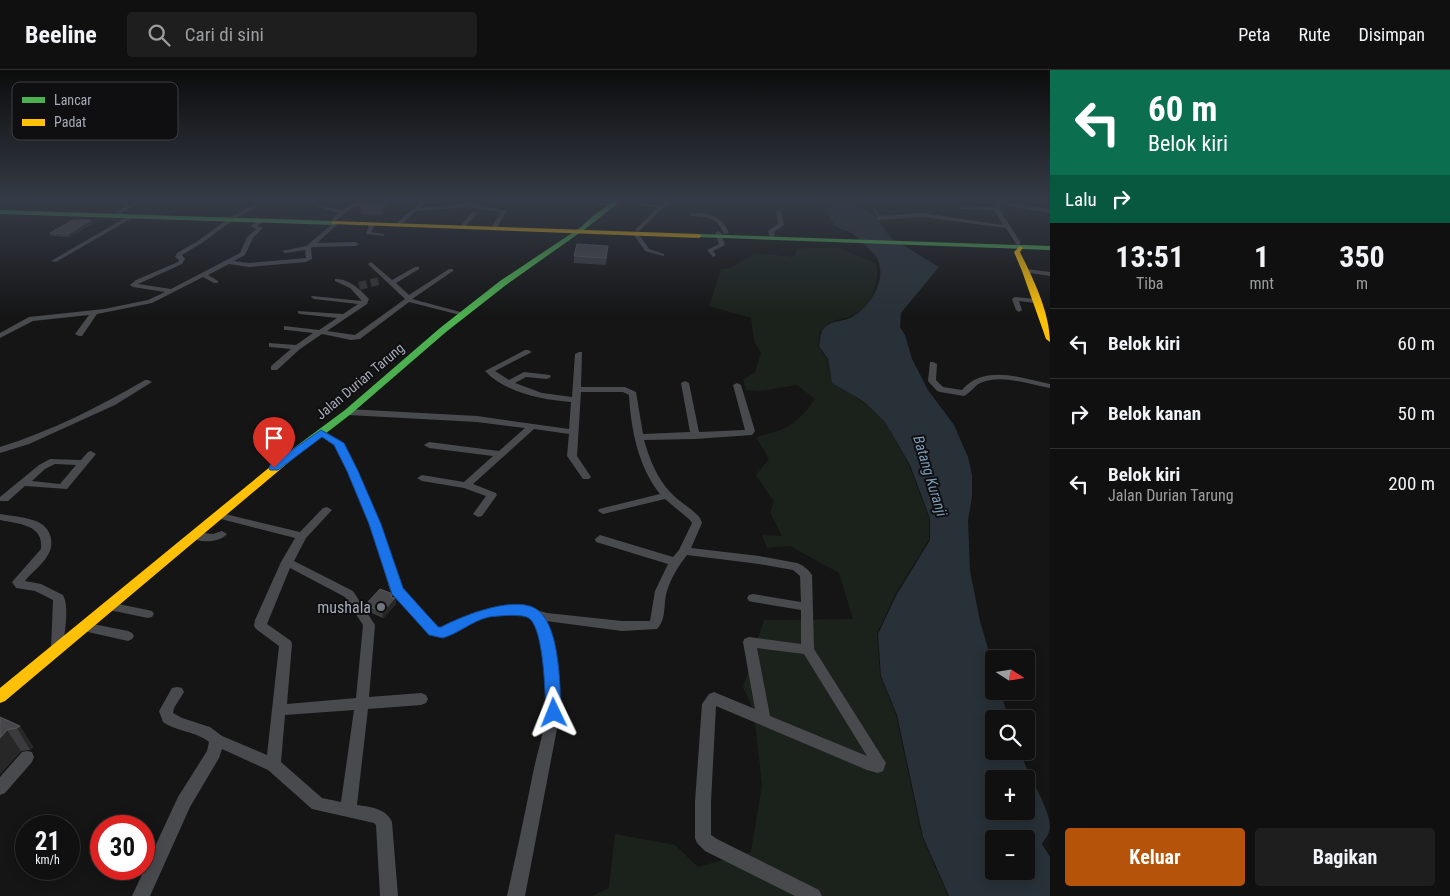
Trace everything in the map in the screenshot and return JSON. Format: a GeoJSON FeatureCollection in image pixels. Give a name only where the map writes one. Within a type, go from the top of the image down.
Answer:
{"type":"FeatureCollection","features":[{"type":"Feature","properties":{"kind":"main road","name":"Jalan Durian Tarung"},"geometry":{"type":"LineString","coordinates":[[0,697],[274,468],[348,412],[464,314],[564,240]]}},
{"type":"Feature","properties":{"kind":"main road"},"geometry":{"type":"LineString","coordinates":[[851,240],[1019,245],[1050,244]]}},
{"type":"Feature","properties":{"kind":"main road"},"geometry":{"type":"LineString","coordinates":[[1019,245],[1050,248]]}},
{"type":"Feature","properties":{"kind":"main road"},"geometry":{"type":"LineString","coordinates":[[1019,245],[1018,256],[1026,271],[1050,339]]}},
{"type":"Feature","properties":{"kind":"street"},"geometry":{"type":"LineString","coordinates":[[54,261],[92,240]]}},
{"type":"Feature","properties":{"kind":"street"},"geometry":{"type":"LineString","coordinates":[[173,291],[133,285],[138,281],[180,263],[182,259],[178,257],[179,254],[203,240]]}},
{"type":"Feature","properties":{"kind":"street"},"geometry":{"type":"LineString","coordinates":[[0,336],[32,319],[94,312],[142,304],[161,298],[245,253],[249,240]]}},
{"type":"Feature","properties":{"kind":"street"},"geometry":{"type":"LineString","coordinates":[[309,247],[318,240]]}},
{"type":"Feature","properties":{"kind":"street"},"geometry":{"type":"LineString","coordinates":[[641,240],[647,250],[662,255]]}},
{"type":"Feature","properties":{"kind":"street"},"geometry":{"type":"LineString","coordinates":[[713,255],[710,250],[720,248],[722,240]]}},
{"type":"Feature","properties":{"kind":"street"},"geometry":{"type":"LineString","coordinates":[[1016,240],[1019,245]]}},
{"type":"Feature","properties":{"kind":"street"},"geometry":{"type":"LineString","coordinates":[[285,251],[309,247],[356,244]]}},
{"type":"Feature","properties":{"kind":"street"},"geometry":{"type":"LineString","coordinates":[[230,262],[249,265],[304,261],[309,259],[309,247]]}},
{"type":"Feature","properties":{"kind":"street"},"geometry":{"type":"LineString","coordinates":[[370,264],[409,299],[464,314]]}},
{"type":"Feature","properties":{"kind":"street"},"geometry":{"type":"LineString","coordinates":[[379,281],[391,281],[417,268]]}},
{"type":"Feature","properties":{"kind":"street"},"geometry":{"type":"LineString","coordinates":[[287,328],[352,338],[357,337],[450,270]]}},
{"type":"Feature","properties":{"kind":"street"},"geometry":{"type":"LineString","coordinates":[[1026,271],[1050,274]]}},
{"type":"Feature","properties":{"kind":"street"},"geometry":{"type":"LineString","coordinates":[[202,275],[216,282]]}},
{"type":"Feature","properties":{"kind":"street"},"geometry":{"type":"LineString","coordinates":[[338,280],[356,287],[366,299],[365,303]]}},
{"type":"Feature","properties":{"kind":"street"},"geometry":{"type":"LineString","coordinates":[[314,297],[365,303]]}},
{"type":"Feature","properties":{"kind":"street"},"geometry":{"type":"LineString","coordinates":[[1019,310],[1015,299],[1036,301]]}},
{"type":"Feature","properties":{"kind":"street"},"geometry":{"type":"LineString","coordinates":[[274,368],[297,347],[342,316],[365,303]]}},
{"type":"Feature","properties":{"kind":"street"},"geometry":{"type":"LineString","coordinates":[[80,334],[94,312]]}},
{"type":"Feature","properties":{"kind":"street"},"geometry":{"type":"LineString","coordinates":[[300,312],[342,316]]}},
{"type":"Feature","properties":{"kind":"street"},"geometry":{"type":"LineString","coordinates":[[272,345],[297,347]]}},
{"type":"Feature","properties":{"kind":"street"},"geometry":{"type":"LineString","coordinates":[[528,352],[489,370],[509,384],[531,394],[577,400]]}},
{"type":"Feature","properties":{"kind":"street"},"geometry":{"type":"LineString","coordinates":[[579,354],[572,456],[586,477]]}},
{"type":"Feature","properties":{"kind":"street"},"geometry":{"type":"LineString","coordinates":[[933,364],[932,381],[940,389],[964,393],[967,387],[977,380],[996,377],[1050,386]]}},
{"type":"Feature","properties":{"kind":"street"},"geometry":{"type":"LineString","coordinates":[[509,384],[524,374],[547,377]]}},
{"type":"Feature","properties":{"kind":"street"},"geometry":{"type":"LineString","coordinates":[[0,450],[26,442],[64,425],[148,382]]}},
{"type":"Feature","properties":{"kind":"street"},"geometry":{"type":"LineString","coordinates":[[685,383],[695,436]]}},
{"type":"Feature","properties":{"kind":"street"},"geometry":{"type":"LineString","coordinates":[[639,437],[695,436],[750,432],[737,386]]}},
{"type":"Feature","properties":{"kind":"street"},"geometry":{"type":"LineString","coordinates":[[321,433],[338,443],[345,455],[375,524],[396,590],[434,631],[443,633],[468,619],[488,612],[524,610],[534,614],[622,626],[654,626],[661,591],[675,562],[684,551],[698,525],[697,520],[658,485],[650,469],[636,428],[631,392],[577,389]]}},
{"type":"Feature","properties":{"kind":"street"},"geometry":{"type":"LineString","coordinates":[[348,412],[450,416],[574,432]]}},
{"type":"Feature","properties":{"kind":"street"},"geometry":{"type":"LineString","coordinates":[[466,484],[533,426]]}},
{"type":"Feature","properties":{"kind":"street"},"geometry":{"type":"LineString","coordinates":[[429,445],[501,454]]}},
{"type":"Feature","properties":{"kind":"street"},"geometry":{"type":"LineString","coordinates":[[24,483],[63,487],[91,454]]}},
{"type":"Feature","properties":{"kind":"street"},"geometry":{"type":"LineString","coordinates":[[1,501],[42,467],[53,461],[82,463]]}},
{"type":"Feature","properties":{"kind":"street"},"geometry":{"type":"LineString","coordinates":[[422,478],[466,484],[492,495],[478,514]]}},
{"type":"Feature","properties":{"kind":"street"},"geometry":{"type":"LineString","coordinates":[[603,511],[667,495]]}},
{"type":"Feature","properties":{"kind":"street"},"geometry":{"type":"LineString","coordinates":[[273,765],[286,644],[260,626],[260,620],[302,536],[327,510]]}},
{"type":"Feature","properties":{"kind":"street"},"geometry":{"type":"LineString","coordinates":[[217,515],[302,536]]}},
{"type":"Feature","properties":{"kind":"street"},"geometry":{"type":"LineString","coordinates":[[0,517],[36,525],[48,542],[44,554],[18,582],[20,585],[37,587],[59,598],[57,648]]}},
{"type":"Feature","properties":{"kind":"street"},"geometry":{"type":"LineString","coordinates":[[194,535],[215,538],[222,534]]}},
{"type":"Feature","properties":{"kind":"street"},"geometry":{"type":"LineString","coordinates":[[600,539],[675,562]]}},
{"type":"Feature","properties":{"kind":"street"},"geometry":{"type":"LineString","coordinates":[[684,551],[759,560],[797,567],[806,575],[808,650],[879,763],[878,766],[714,698],[709,704],[703,802],[703,838],[711,845],[813,896]]}},
{"type":"Feature","properties":{"kind":"street"},"geometry":{"type":"LineString","coordinates":[[288,562],[349,594],[369,625],[362,704],[348,810]]}},
{"type":"Feature","properties":{"kind":"street"},"geometry":{"type":"LineString","coordinates":[[753,598],[807,607]]}},
{"type":"Feature","properties":{"kind":"street"},"geometry":{"type":"LineString","coordinates":[[108,606],[148,614]]}},
{"type":"Feature","properties":{"kind":"street"},"geometry":{"type":"LineString","coordinates":[[516,896],[554,713],[552,679],[546,638],[540,622],[534,614]]}},
{"type":"Feature","properties":{"kind":"street"},"geometry":{"type":"LineString","coordinates":[[83,627],[128,636]]}},
{"type":"Feature","properties":{"kind":"street"},"geometry":{"type":"LineString","coordinates":[[764,719],[749,642],[808,650]]}},
{"type":"Feature","properties":{"kind":"street"},"geometry":{"type":"LineString","coordinates":[[177,692],[166,712],[172,721],[207,731],[218,740],[273,765],[318,804],[379,817],[384,822],[389,896]]}},
{"type":"Feature","properties":{"kind":"street"},"geometry":{"type":"LineString","coordinates":[[278,710],[422,699]]}},
{"type":"Feature","properties":{"kind":"street"},"geometry":{"type":"LineString","coordinates":[[141,896],[184,802],[214,754],[218,740]]}},
{"type":"Feature","properties":{"kind":"street"},"geometry":{"type":"LineString","coordinates":[[0,788],[26,757]]}},
{"type":"Feature","properties":{"kind":"shaded area"},"geometry":{"type":"Polygon","coordinates":[[[838,247],[876,264],[877,280],[872,296],[863,309],[856,314],[826,325],[820,332],[818,346],[827,359],[832,383],[862,401],[885,422],[909,465],[929,517],[929,539],[896,593],[877,634],[880,676],[896,715],[922,837],[948,896],[592,896],[609,888],[615,834],[675,845],[698,867],[751,852],[762,785],[754,712],[743,687],[764,620],[853,619],[839,573],[790,546],[767,548],[762,535],[782,536],[770,512],[774,502],[756,475],[769,459],[756,437],[775,432],[790,425],[803,414],[815,399],[797,385],[760,391],[746,390],[743,380],[755,372],[761,353],[754,341],[751,318],[709,306],[721,269],[731,268],[755,253],[794,257],[797,249],[838,247]]]}},
{"type":"Feature","properties":{"kind":"water","name":"Batang Kuranji"},"geometry":{"type":"Polygon","coordinates":[[[859,240],[894,240],[939,267],[901,313],[900,327],[905,335],[912,359],[928,390],[954,425],[968,457],[972,475],[972,497],[968,520],[970,571],[980,621],[988,650],[985,650],[985,700],[1003,700],[1006,710],[985,710],[985,760],[1024,760],[1027,770],[985,770],[985,820],[1035,820],[1035,786],[1049,819],[1050,829],[1042,844],[1050,857],[1050,896],[949,896],[923,837],[897,715],[881,676],[878,634],[897,594],[930,540],[930,518],[910,465],[885,422],[863,401],[832,383],[828,359],[819,346],[821,333],[825,327],[852,317],[865,307],[871,299],[879,283],[880,275],[880,266],[875,256],[859,240]]]}},
{"type":"Feature","properties":{"kind":"building"},"geometry":{"type":"Polygon","coordinates":[[[577,244],[608,246],[606,258],[574,256],[577,244]]]}},
{"type":"Feature","properties":{"kind":"building"},"geometry":{"type":"Polygon","coordinates":[[[380,589],[393,594],[391,597],[395,598],[382,612],[366,604],[380,589]]]}},
{"type":"Feature","properties":{"kind":"building"},"geometry":{"type":"Polygon","coordinates":[[[0,717],[20,726],[7,730],[0,738],[0,717]]]}},
{"type":"Feature","properties":{"kind":"tunnel"},"geometry":{"type":"LineString","coordinates":[[359,286],[379,281]]}},
{"type":"Feature","properties":{"kind":"traffic: fast"},"geometry":{"type":"LineString","coordinates":[[291,455],[348,412],[443,330],[503,283],[566,240]]}},
{"type":"Feature","properties":{"kind":"traffic: fast"},"geometry":{"type":"LineString","coordinates":[[803,240],[1050,248]]}},
{"type":"Feature","properties":{"kind":"traffic: slow"},"geometry":{"type":"LineString","coordinates":[[1020,248],[1017,252],[1026,271],[1050,339]]}},
{"type":"Feature","properties":{"kind":"traffic: slow"},"geometry":{"type":"LineString","coordinates":[[0,697],[291,455]]}},
{"type":"Feature","properties":{"kind":"place","name":"mushala"},"geometry":{"type":"Point","coordinates":[381,607]}},
{"type":"Feature","properties":{"kind":"route"},"geometry":{"type":"LineString","coordinates":[[274,468],[321,433],[338,443],[353,471],[375,524],[396,590],[434,631],[443,633],[468,619],[488,612],[524,610],[534,614],[540,622],[546,638],[551,667],[554,713]]}}]}
